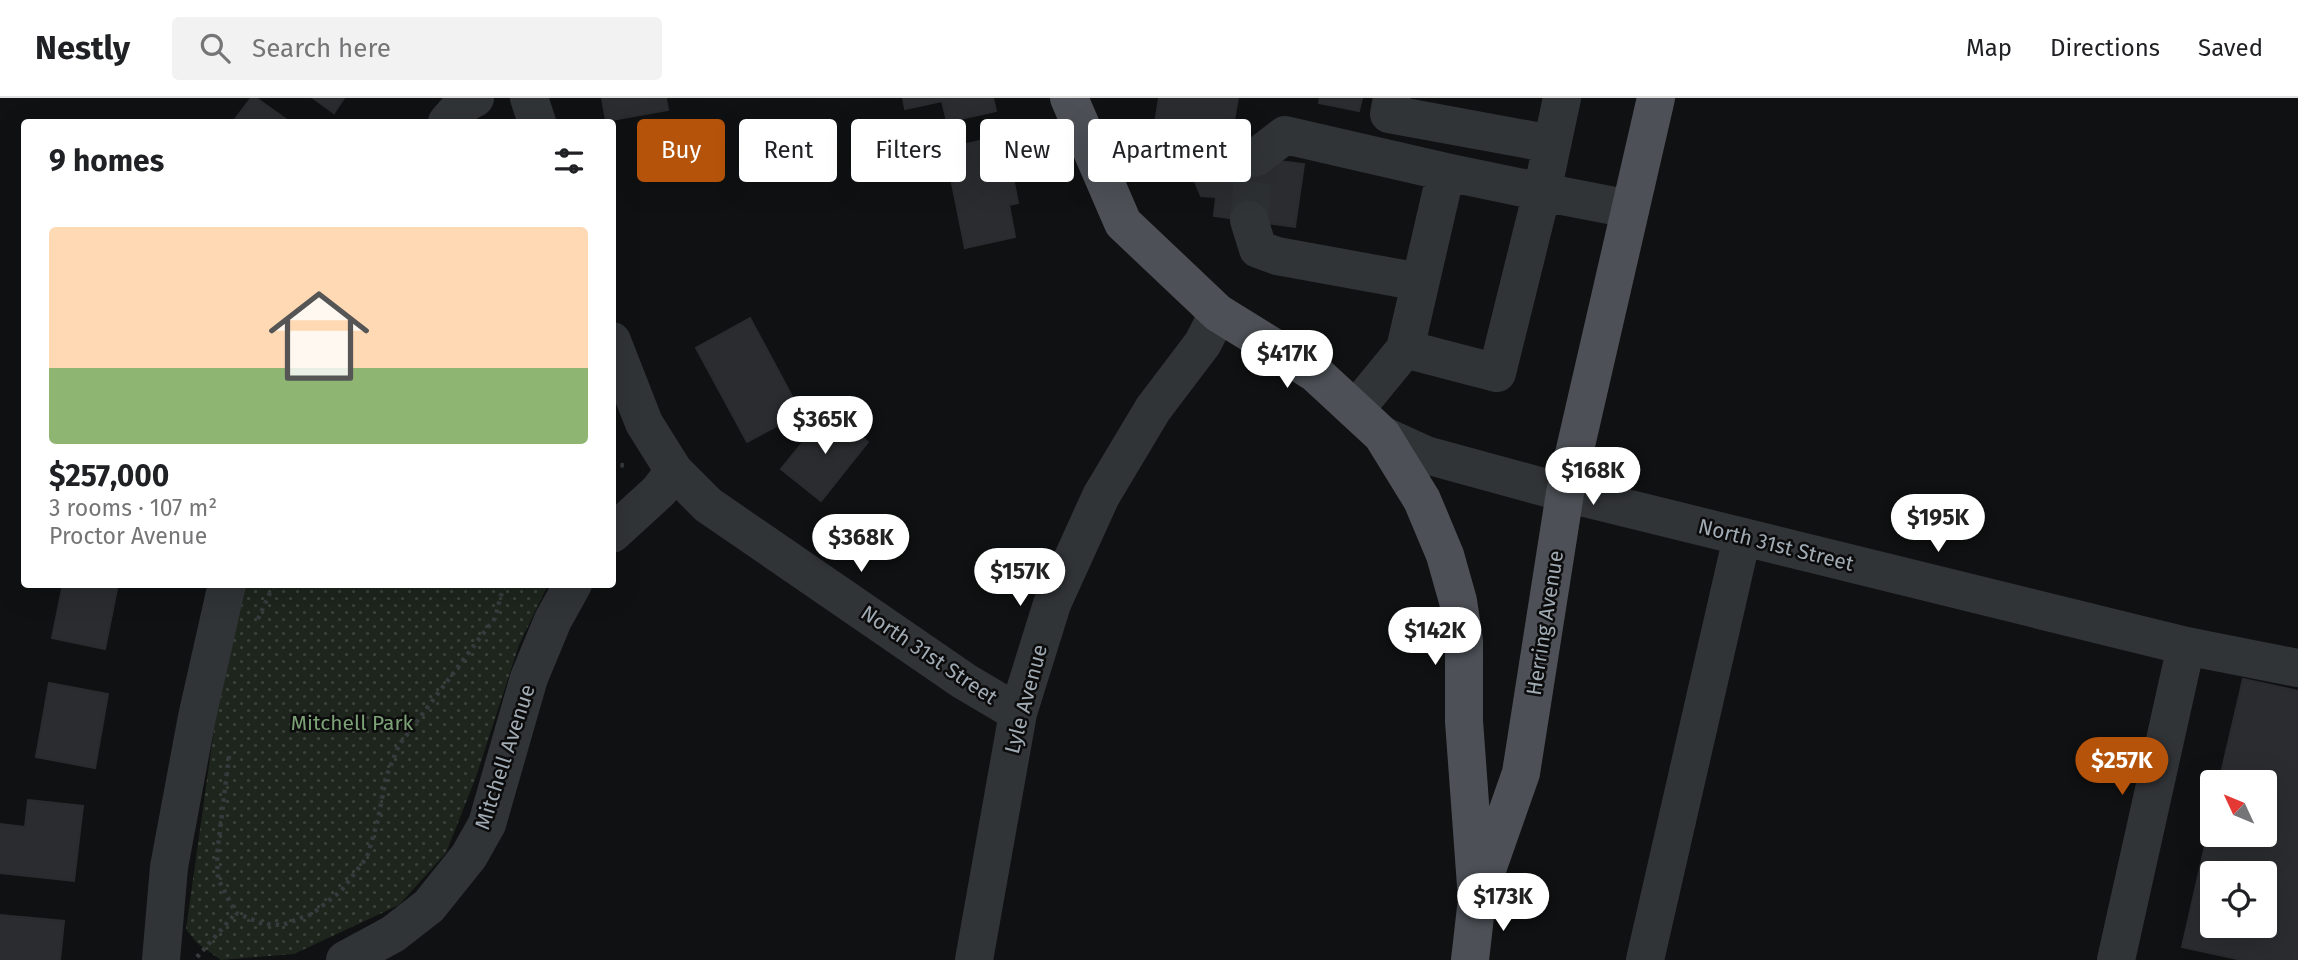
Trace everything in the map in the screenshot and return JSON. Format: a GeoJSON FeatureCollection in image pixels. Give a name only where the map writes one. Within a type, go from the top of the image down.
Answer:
{"type":"FeatureCollection","features":[{"type":"Feature","properties":{"kind":"main road"},"geometry":{"type":"LineString","coordinates":[[1069,98],[1123,223],[1218,313],[1315,373],[1369,423]]}},
{"type":"Feature","properties":{"kind":"main road","name":"Herring Avenue"},"geometry":{"type":"LineString","coordinates":[[1477,899],[1521,774],[1565,493],[1656,98]]}},
{"type":"Feature","properties":{"kind":"main road","name":"Herring Avenue"},"geometry":{"type":"LineString","coordinates":[[1369,423],[1422,500],[1445,555],[1458,601],[1464,641],[1464,721],[1477,899],[1470,960]]}},
{"type":"Feature","properties":{"kind":"street"},"geometry":{"type":"LineString","coordinates":[[450,119],[462,105],[475,98]]}},
{"type":"Feature","properties":{"kind":"street"},"geometry":{"type":"LineString","coordinates":[[529,98],[536,119]]}},
{"type":"Feature","properties":{"kind":"street"},"geometry":{"type":"LineString","coordinates":[[1392,98],[1389,114],[1552,144]]}},
{"type":"Feature","properties":{"kind":"street"},"geometry":{"type":"LineString","coordinates":[[1405,349],[1497,373],[1542,192],[1562,98]]}},
{"type":"Feature","properties":{"kind":"street"},"geometry":{"type":"LineString","coordinates":[[1255,158],[1285,135],[1446,172],[1630,209]]}},
{"type":"Feature","properties":{"kind":"street"},"geometry":{"type":"LineString","coordinates":[[1369,423],[1405,349],[1446,172]]}},
{"type":"Feature","properties":{"kind":"street"},"geometry":{"type":"LineString","coordinates":[[1249,220],[1258,249],[1277,256],[1420,282]]}},
{"type":"Feature","properties":{"kind":"street","name":"Lyle Avenue"},"geometry":{"type":"LineString","coordinates":[[974,960],[1018,713],[1052,604],[1101,496],[1153,409],[1203,343],[1218,313]]}},
{"type":"Feature","properties":{"kind":"street"},"geometry":{"type":"LineString","coordinates":[[616,352],[643,423],[674,471],[659,491],[616,530]]}},
{"type":"Feature","properties":{"kind":"street","name":"North 31st Street"},"geometry":{"type":"LineString","coordinates":[[1369,423],[1426,456],[1565,493],[2186,646],[2298,668]]}},
{"type":"Feature","properties":{"kind":"street","name":"North 31st Street"},"geometry":{"type":"LineString","coordinates":[[674,471],[708,505],[964,681],[1018,713]]}},
{"type":"Feature","properties":{"kind":"street"},"geometry":{"type":"LineString","coordinates":[[1644,960],[1742,537]]}},
{"type":"Feature","properties":{"kind":"street"},"geometry":{"type":"LineString","coordinates":[[161,960],[169,867],[197,717],[226,588]]}},
{"type":"Feature","properties":{"kind":"street","name":"Mitchell Avenue"},"geometry":{"type":"LineString","coordinates":[[345,960],[394,934],[429,906],[470,856],[487,824],[530,678],[553,620],[571,588]]}},
{"type":"Feature","properties":{"kind":"street"},"geometry":{"type":"LineString","coordinates":[[2116,960],[2186,646]]}},
{"type":"Feature","properties":{"kind":"path"},"geometry":{"type":"LineString","coordinates":[[254,629],[272,588]]}},
{"type":"Feature","properties":{"kind":"path"},"geometry":{"type":"LineString","coordinates":[[230,748],[217,855],[218,879],[236,913],[263,924],[282,925],[312,914],[341,891],[367,858],[386,778],[399,745],[495,618],[503,588]]}},
{"type":"Feature","properties":{"kind":"path"},"geometry":{"type":"LineString","coordinates":[[191,960],[199,956],[236,913]]}},
{"type":"Feature","properties":{"kind":"green space","name":"Mitchell Park"},"geometry":{"type":"Polygon","coordinates":[[[241,588],[547,588],[519,645],[476,777],[446,853],[399,905],[294,954],[221,960],[197,943],[186,929],[218,701],[241,588]]]}},
{"type":"Feature","properties":{"kind":"building"},"geometry":{"type":"Polygon","coordinates":[[[251,98],[256,98],[286,119],[235,119],[251,98]]]}},
{"type":"Feature","properties":{"kind":"building"},"geometry":{"type":"Polygon","coordinates":[[[313,98],[344,98],[334,113],[313,98]]]}},
{"type":"Feature","properties":{"kind":"building"},"geometry":{"type":"Polygon","coordinates":[[[602,98],[666,98],[668,110],[606,119],[602,98]]]}},
{"type":"Feature","properties":{"kind":"building"},"geometry":{"type":"Polygon","coordinates":[[[903,98],[993,98],[996,111],[960,119],[946,119],[942,101],[905,109],[903,98]]]}},
{"type":"Feature","properties":{"kind":"building"},"geometry":{"type":"Polygon","coordinates":[[[1159,98],[1238,98],[1234,119],[1156,119],[1159,98]]]}},
{"type":"Feature","properties":{"kind":"building"},"geometry":{"type":"Polygon","coordinates":[[[1320,98],[1362,98],[1359,111],[1319,103],[1320,98]]]}},
{"type":"Feature","properties":{"kind":"building"},"geometry":{"type":"Polygon","coordinates":[[[980,141],[980,182],[1014,182],[1018,203],[1009,205],[1015,237],[965,248],[952,182],[966,182],[966,144],[980,141]]]}},
{"type":"Feature","properties":{"kind":"building"},"geometry":{"type":"Polygon","coordinates":[[[1251,158],[1304,164],[1295,227],[1214,216],[1216,197],[1201,196],[1195,182],[1251,182],[1251,158]]]}},
{"type":"Feature","properties":{"kind":"building"},"geometry":{"type":"Polygon","coordinates":[[[750,318],[801,413],[747,442],[696,348],[750,318]]]}},
{"type":"Feature","properties":{"kind":"building"},"geometry":{"type":"Polygon","coordinates":[[[829,410],[868,442],[821,501],[781,469],[829,410]]]}},
{"type":"Feature","properties":{"kind":"building"},"geometry":{"type":"Polygon","coordinates":[[[62,588],[117,588],[105,649],[52,638],[62,588]]]}},
{"type":"Feature","properties":{"kind":"building"},"geometry":{"type":"Polygon","coordinates":[[[2243,679],[2298,691],[2298,960],[2242,960],[2182,947],[2200,868],[2200,938],[2277,938],[2277,861],[2202,861],[2205,847],[2277,847],[2277,770],[2222,770],[2243,679]]]}},
{"type":"Feature","properties":{"kind":"building"},"geometry":{"type":"Polygon","coordinates":[[[49,683],[108,694],[95,768],[36,757],[49,683]]]}},
{"type":"Feature","properties":{"kind":"building"},"geometry":{"type":"Polygon","coordinates":[[[28,800],[83,806],[74,881],[0,873],[0,824],[25,827],[28,800]]]}},
{"type":"Feature","properties":{"kind":"building"},"geometry":{"type":"Polygon","coordinates":[[[0,915],[64,921],[60,960],[0,960],[0,915]]]}},
{"type":"Feature","properties":{"kind":"tunnel"},"geometry":{"type":"LineString","coordinates":[[1249,220],[1255,158]]}}]}
